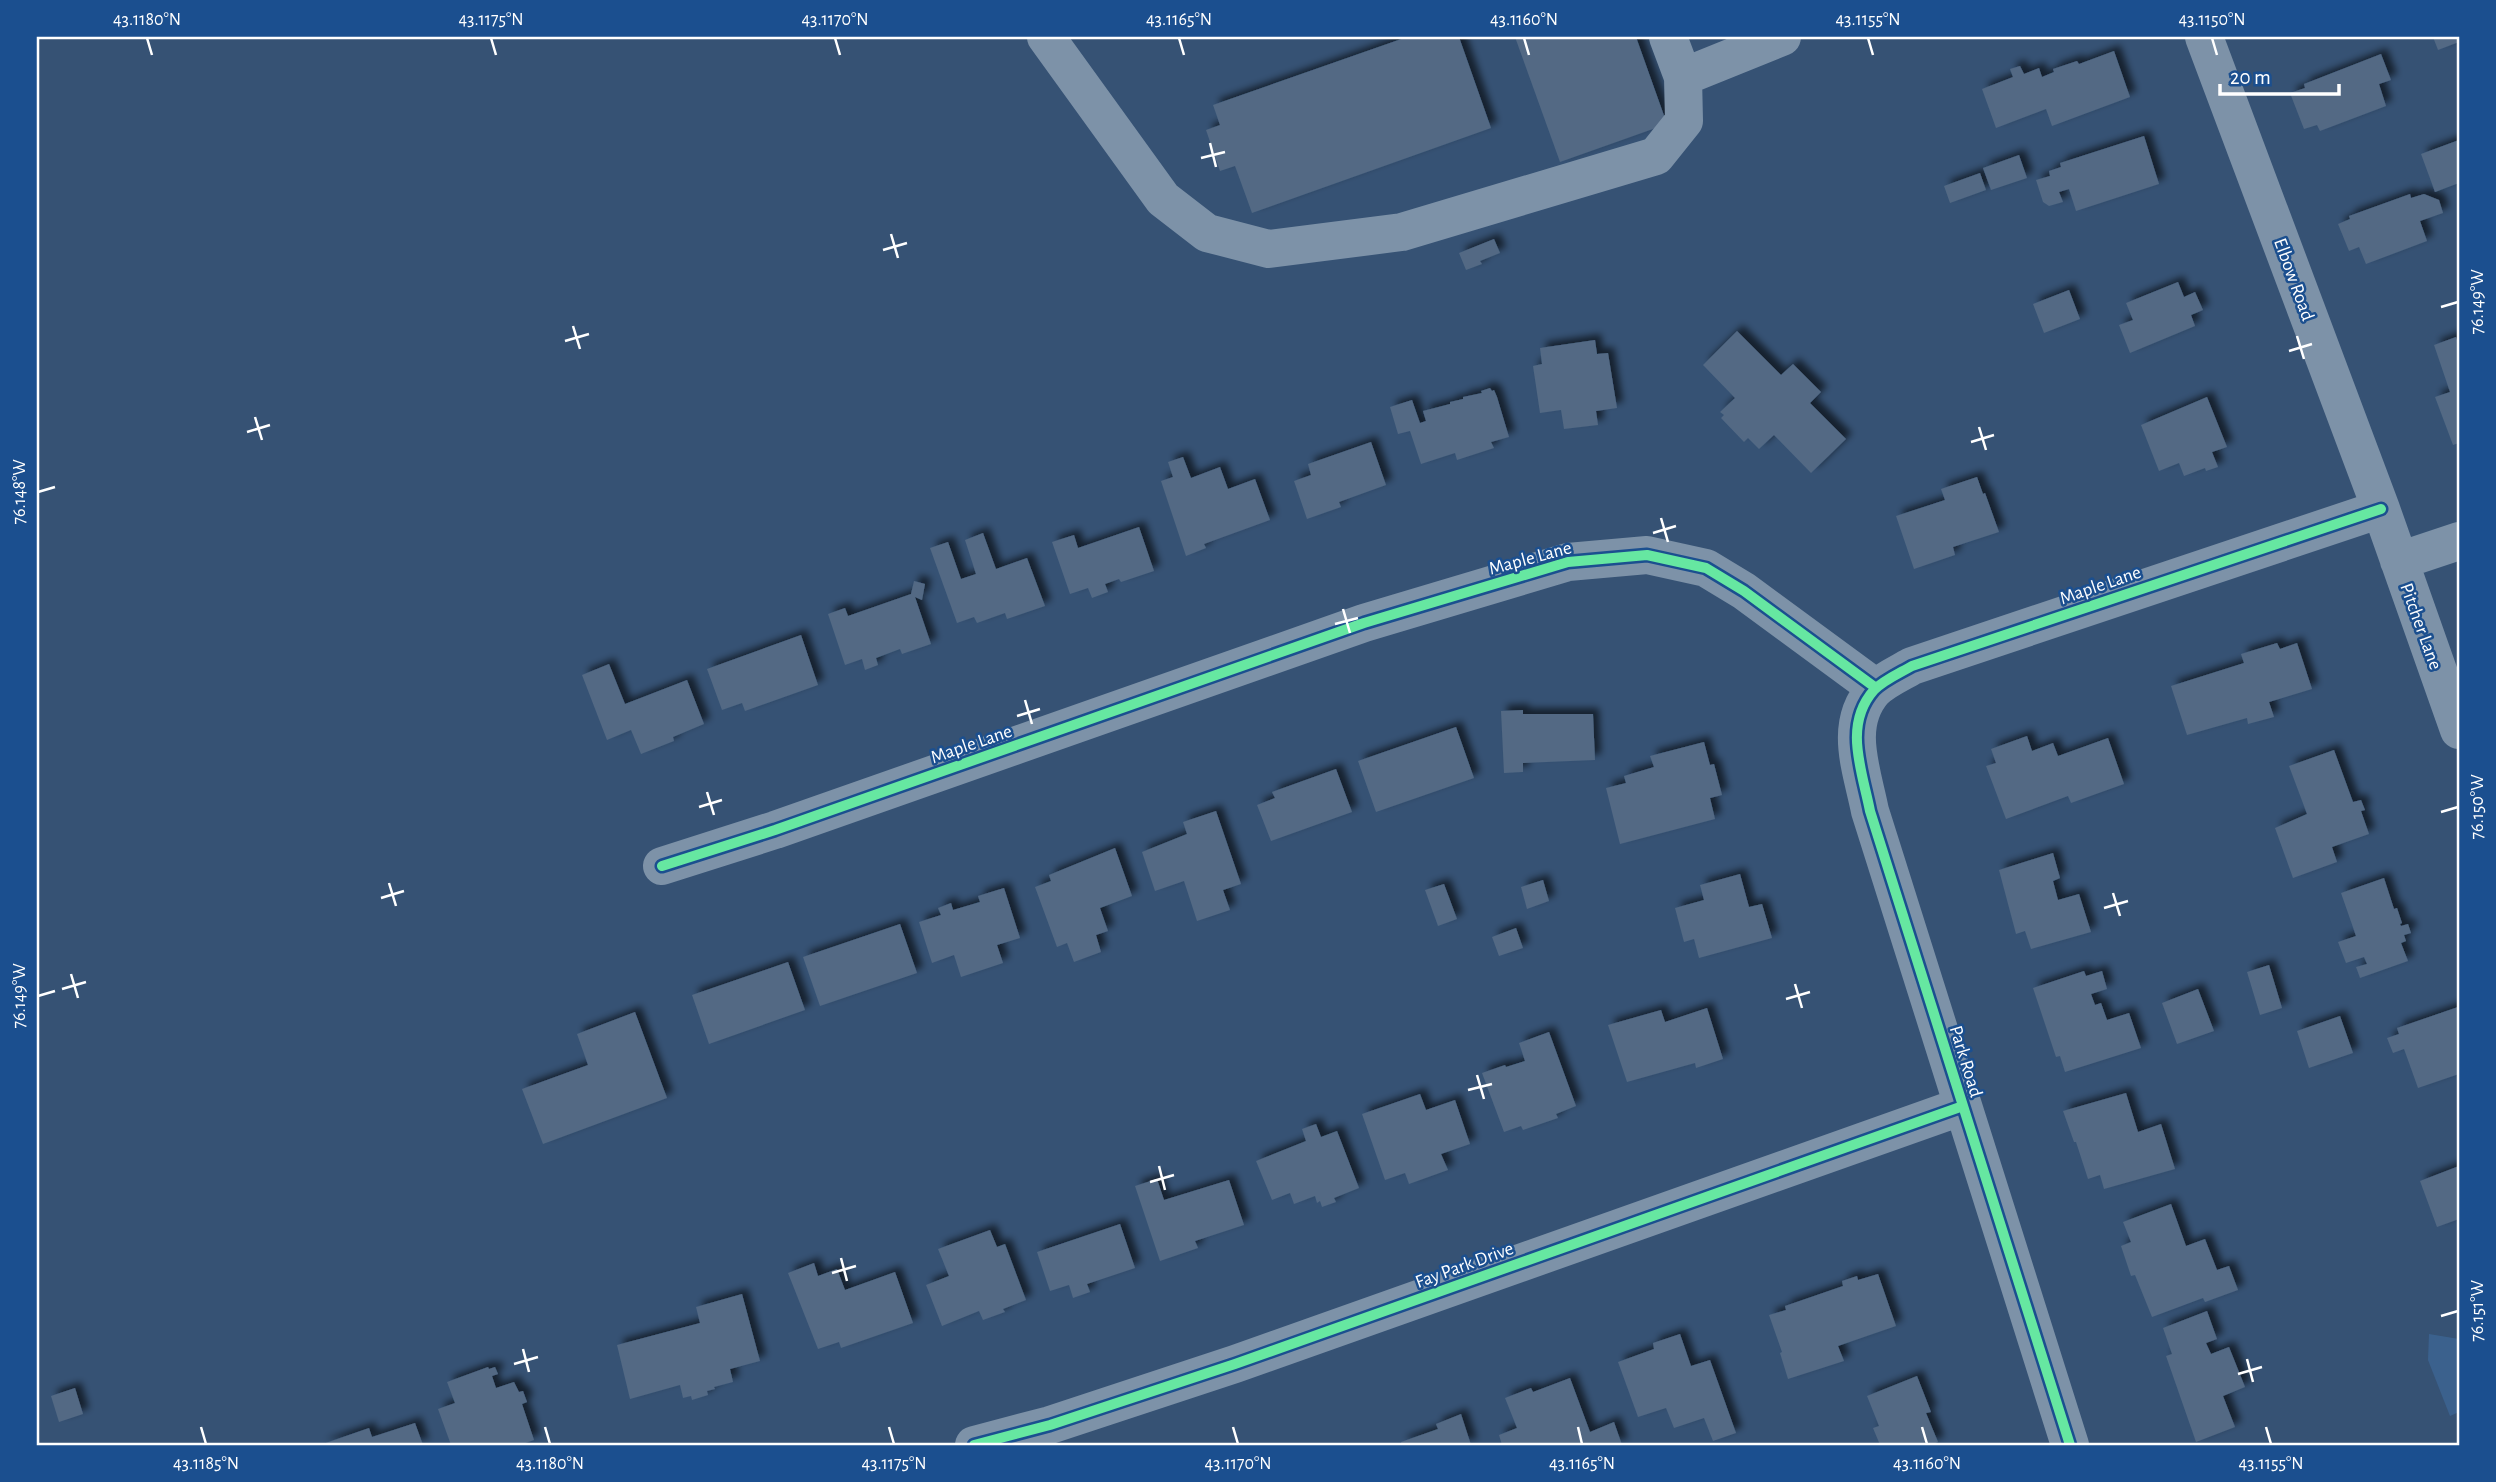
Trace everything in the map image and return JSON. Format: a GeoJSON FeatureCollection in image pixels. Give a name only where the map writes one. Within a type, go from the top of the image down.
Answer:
{"type":"FeatureCollection","features":[{"type":"Feature","properties":{"kind":"street"},"geometry":{"type":"LineString","coordinates":[[1046,37],[1163,199],[1207,233],[1269,249],[1402,232],[1656,156],[1684,121],[1683,77],[1668,37]]}},
{"type":"Feature","properties":{"kind":"street"},"geometry":{"type":"LineString","coordinates":[[1683,77],[1782,37]]}},
{"type":"Feature","properties":{"kind":"street","name":"Elbow Road"},"geometry":{"type":"LineString","coordinates":[[2204,37],[2399,561]]}},
{"type":"Feature","properties":{"kind":"street","name":"Maple Lane"},"geometry":{"type":"LineString","coordinates":[[662,866],[775,830],[1364,623],[1568,562],[1647,555],[1706,568],[1744,591],[1876,688],[1912,666],[2381,509]]}},
{"type":"Feature","properties":{"kind":"street"},"geometry":{"type":"LineString","coordinates":[[2399,561],[2459,541]]}},
{"type":"Feature","properties":{"kind":"street","name":"Pitcher Lane"},"geometry":{"type":"LineString","coordinates":[[2399,561],[2459,730]]}},
{"type":"Feature","properties":{"kind":"street","name":"Park Road"},"geometry":{"type":"LineString","coordinates":[[1876,688],[1860,710],[1855,738],[1870,811],[2070,1445]]}},
{"type":"Feature","properties":{"kind":"street","name":"Fay Park Drive"},"geometry":{"type":"LineString","coordinates":[[974,1445],[1062,1435],[1235,1364],[1963,1106]]}},
{"type":"Feature","properties":{"kind":"water"},"geometry":{"type":"Polygon","coordinates":[[[2429,1334],[2459,1339],[2459,1412],[2450,1416],[2428,1360],[2429,1334]]]}},
{"type":"Feature","properties":{"kind":"building"},"geometry":{"type":"Polygon","coordinates":[[[1407,37],[1459,37],[1491,128],[1252,213],[1235,166],[1220,171],[1206,130],[1220,125],[1213,105],[1407,37]]]}},
{"type":"Feature","properties":{"kind":"building"},"geometry":{"type":"Polygon","coordinates":[[[1515,37],[1636,37],[1667,124],[1560,162],[1515,37]]]}},
{"type":"Feature","properties":{"kind":"building"},"geometry":{"type":"Polygon","coordinates":[[[2433,37],[2459,37],[2459,42],[2438,50],[2433,37]]]}},
{"type":"Feature","properties":{"kind":"building"},"geometry":{"type":"Polygon","coordinates":[[[2114,51],[2130,97],[2052,126],[2046,109],[1996,128],[1982,89],[2013,77],[2010,69],[2020,66],[2024,74],[2039,68],[2042,77],[2054,72],[2053,69],[2077,61],[2079,64],[2114,51]]]}},
{"type":"Feature","properties":{"kind":"building"},"geometry":{"type":"Polygon","coordinates":[[[2381,54],[2391,80],[2379,84],[2386,106],[2320,131],[2317,125],[2304,129],[2290,93],[2305,88],[2304,84],[2381,54]]]}},
{"type":"Feature","properties":{"kind":"building"},"geometry":{"type":"Polygon","coordinates":[[[2144,136],[2159,184],[2076,211],[2069,189],[2059,192],[2063,202],[2049,206],[2043,202],[2036,180],[2050,176],[2049,171],[2061,167],[2060,163],[2144,136]]]}},
{"type":"Feature","properties":{"kind":"building"},"geometry":{"type":"Polygon","coordinates":[[[2459,140],[2459,183],[2435,192],[2421,154],[2459,140]]]}},
{"type":"Feature","properties":{"kind":"building"},"geometry":{"type":"Polygon","coordinates":[[[2019,155],[2027,178],[1991,190],[1983,168],[2019,155]]]}},
{"type":"Feature","properties":{"kind":"building"},"geometry":{"type":"Polygon","coordinates":[[[1980,173],[1986,190],[1950,203],[1944,186],[1980,173]]]}},
{"type":"Feature","properties":{"kind":"building"},"geometry":{"type":"Polygon","coordinates":[[[2410,194],[2411,198],[2424,194],[2439,200],[2443,213],[2420,221],[2427,241],[2366,264],[2359,247],[2349,251],[2338,224],[2350,219],[2349,216],[2410,194]]]}},
{"type":"Feature","properties":{"kind":"building"},"geometry":{"type":"Polygon","coordinates":[[[1494,239],[1500,253],[1466,270],[1459,253],[1494,239]]]}},
{"type":"Feature","properties":{"kind":"building"},"geometry":{"type":"Polygon","coordinates":[[[2178,282],[2184,297],[2195,292],[2203,310],[2191,315],[2195,326],[2130,353],[2119,325],[2133,320],[2126,303],[2178,282]]]}},
{"type":"Feature","properties":{"kind":"building"},"geometry":{"type":"Polygon","coordinates":[[[2069,290],[2080,319],[2044,333],[2033,304],[2069,290]]]}},
{"type":"Feature","properties":{"kind":"building"},"geometry":{"type":"Polygon","coordinates":[[[1737,331],[1781,375],[1793,364],[1821,392],[1810,403],[1846,439],[1811,473],[1774,435],[1759,449],[1748,438],[1744,442],[1721,418],[1724,415],[1720,412],[1735,398],[1703,365],[1737,331]]]}},
{"type":"Feature","properties":{"kind":"building"},"geometry":{"type":"Polygon","coordinates":[[[2456,337],[2459,347],[2459,443],[2453,445],[2435,397],[2450,392],[2434,345],[2456,337]]]}},
{"type":"Feature","properties":{"kind":"building"},"geometry":{"type":"Polygon","coordinates":[[[1595,340],[1597,354],[1608,353],[1617,408],[1596,411],[1598,425],[1564,429],[1561,410],[1540,413],[1533,366],[1542,364],[1540,348],[1595,340]]]}},
{"type":"Feature","properties":{"kind":"building"},"geometry":{"type":"Polygon","coordinates":[[[1490,388],[1497,397],[1509,437],[1491,442],[1494,448],[1457,460],[1455,453],[1421,464],[1410,431],[1398,434],[1390,407],[1412,400],[1420,423],[1426,421],[1423,411],[1450,404],[1490,388]]]}},
{"type":"Feature","properties":{"kind":"building"},"geometry":{"type":"Polygon","coordinates":[[[2207,397],[2227,447],[2212,452],[2218,467],[2206,471],[2205,468],[2184,476],[2179,463],[2159,471],[2141,425],[2207,397]]]}},
{"type":"Feature","properties":{"kind":"building"},"geometry":{"type":"Polygon","coordinates":[[[1371,442],[1386,485],[1339,502],[1341,507],[1307,519],[1294,481],[1311,475],[1308,464],[1371,442]]]}},
{"type":"Feature","properties":{"kind":"building"},"geometry":{"type":"Polygon","coordinates":[[[1183,457],[1191,478],[1220,467],[1228,489],[1255,479],[1270,520],[1204,544],[1206,548],[1186,556],[1161,481],[1173,477],[1168,462],[1183,457]]]}},
{"type":"Feature","properties":{"kind":"building"},"geometry":{"type":"Polygon","coordinates":[[[1977,477],[1999,532],[1953,547],[1955,555],[1914,569],[1896,516],[1945,500],[1941,489],[1977,477]]]}},
{"type":"Feature","properties":{"kind":"building"},"geometry":{"type":"Polygon","coordinates":[[[1139,527],[1154,571],[1121,582],[1119,579],[1105,584],[1108,592],[1092,598],[1088,588],[1070,594],[1052,542],[1074,535],[1078,548],[1139,527]]]}},
{"type":"Feature","properties":{"kind":"building"},"geometry":{"type":"Polygon","coordinates":[[[983,533],[996,569],[1027,558],[1045,606],[1007,619],[1005,613],[977,623],[974,617],[957,623],[930,548],[948,542],[961,579],[976,574],[965,540],[983,533]]]}},
{"type":"Feature","properties":{"kind":"building"},"geometry":{"type":"Polygon","coordinates":[[[914,581],[925,584],[922,600],[915,597],[931,644],[902,654],[900,649],[876,658],[878,665],[865,670],[862,659],[845,665],[828,614],[845,608],[848,616],[911,594],[914,581]]]}},
{"type":"Feature","properties":{"kind":"building"},"geometry":{"type":"Polygon","coordinates":[[[801,635],[818,685],[745,711],[742,703],[722,710],[707,669],[801,635]]]}},
{"type":"Feature","properties":{"kind":"building"},"geometry":{"type":"Polygon","coordinates":[[[2277,643],[2280,649],[2297,643],[2312,689],[2269,702],[2274,717],[2248,724],[2247,718],[2187,735],[2171,686],[2244,663],[2241,654],[2277,643]]]}},
{"type":"Feature","properties":{"kind":"building"},"geometry":{"type":"Polygon","coordinates":[[[609,664],[625,704],[687,680],[704,724],[673,737],[674,741],[641,754],[631,730],[607,740],[582,675],[609,664]]]}},
{"type":"Feature","properties":{"kind":"building"},"geometry":{"type":"Polygon","coordinates":[[[1523,710],[1523,714],[1593,714],[1595,760],[1523,763],[1523,772],[1504,773],[1501,711],[1523,710]]]}},
{"type":"Feature","properties":{"kind":"building"},"geometry":{"type":"Polygon","coordinates":[[[1456,727],[1474,778],[1376,812],[1358,761],[1456,727]]]}},
{"type":"Feature","properties":{"kind":"building"},"geometry":{"type":"Polygon","coordinates":[[[2027,736],[2032,751],[2053,743],[2058,756],[2108,738],[2124,784],[2071,803],[2068,796],[2006,819],[1986,766],[1996,763],[1991,749],[2027,736]]]}},
{"type":"Feature","properties":{"kind":"building"},"geometry":{"type":"Polygon","coordinates":[[[1704,742],[1710,765],[1714,764],[1722,795],[1710,798],[1715,819],[1620,844],[1606,788],[1626,783],[1624,776],[1654,767],[1650,756],[1704,742]]]}},
{"type":"Feature","properties":{"kind":"building"},"geometry":{"type":"Polygon","coordinates":[[[2334,750],[2353,802],[2361,800],[2365,810],[2361,811],[2369,834],[2332,847],[2337,862],[2293,878],[2275,828],[2307,814],[2289,766],[2334,750]]]}},
{"type":"Feature","properties":{"kind":"building"},"geometry":{"type":"Polygon","coordinates":[[[1336,769],[1352,812],[1271,841],[1257,805],[1275,798],[1272,792],[1336,769]]]}},
{"type":"Feature","properties":{"kind":"building"},"geometry":{"type":"Polygon","coordinates":[[[1216,811],[1241,884],[1223,890],[1230,910],[1197,921],[1184,881],[1155,891],[1142,852],[1187,834],[1183,822],[1216,811]]]}},
{"type":"Feature","properties":{"kind":"building"},"geometry":{"type":"Polygon","coordinates":[[[1115,848],[1132,896],[1100,908],[1108,931],[1096,935],[1101,952],[1074,962],[1067,943],[1057,947],[1035,887],[1051,881],[1049,875],[1115,848]]]}},
{"type":"Feature","properties":{"kind":"building"},"geometry":{"type":"Polygon","coordinates":[[[2053,853],[2060,878],[2053,881],[2058,900],[2079,894],[2091,932],[2031,949],[2025,931],[2016,934],[1999,870],[2053,853]]]}},
{"type":"Feature","properties":{"kind":"building"},"geometry":{"type":"Polygon","coordinates":[[[1740,874],[1749,907],[1762,904],[1772,938],[1699,958],[1694,939],[1684,942],[1675,908],[1704,900],[1700,885],[1740,874]]]}},
{"type":"Feature","properties":{"kind":"building"},"geometry":{"type":"Polygon","coordinates":[[[2384,878],[2394,909],[2397,908],[2402,923],[2400,924],[2408,924],[2411,933],[2404,935],[2406,941],[2401,943],[2408,961],[2360,978],[2356,967],[2367,964],[2364,957],[2346,963],[2338,942],[2356,936],[2341,893],[2384,878]]]}},
{"type":"Feature","properties":{"kind":"building"},"geometry":{"type":"Polygon","coordinates":[[[1543,880],[1549,901],[1527,909],[1521,887],[1543,880]]]}},
{"type":"Feature","properties":{"kind":"building"},"geometry":{"type":"Polygon","coordinates":[[[1444,884],[1457,919],[1438,926],[1425,890],[1444,884]]]}},
{"type":"Feature","properties":{"kind":"building"},"geometry":{"type":"Polygon","coordinates":[[[1004,888],[1020,938],[997,945],[1003,963],[961,977],[954,955],[932,963],[919,922],[941,915],[938,908],[951,903],[953,910],[980,902],[978,896],[1004,888]]]}},
{"type":"Feature","properties":{"kind":"building"},"geometry":{"type":"Polygon","coordinates":[[[900,924],[917,973],[820,1006],[803,957],[900,924]]]}},
{"type":"Feature","properties":{"kind":"building"},"geometry":{"type":"Polygon","coordinates":[[[1516,928],[1523,948],[1499,956],[1492,937],[1516,928]]]}},
{"type":"Feature","properties":{"kind":"building"},"geometry":{"type":"Polygon","coordinates":[[[788,962],[805,1010],[709,1044],[692,995],[788,962]]]}},
{"type":"Feature","properties":{"kind":"building"},"geometry":{"type":"Polygon","coordinates":[[[2269,965],[2282,1008],[2260,1015],[2247,972],[2269,965]]]}},
{"type":"Feature","properties":{"kind":"building"},"geometry":{"type":"Polygon","coordinates":[[[2084,971],[2086,976],[2102,971],[2107,989],[2091,994],[2095,1005],[2101,1003],[2107,1020],[2129,1013],[2141,1048],[2065,1072],[2060,1056],[2056,1057],[2033,988],[2084,971]]]}},
{"type":"Feature","properties":{"kind":"building"},"geometry":{"type":"Polygon","coordinates":[[[2198,989],[2214,1031],[2177,1044],[2162,1003],[2198,989]]]}},
{"type":"Feature","properties":{"kind":"building"},"geometry":{"type":"Polygon","coordinates":[[[2458,1007],[2459,1074],[2418,1088],[2404,1049],[2393,1053],[2387,1038],[2399,1034],[2397,1028],[2458,1007]]]}},
{"type":"Feature","properties":{"kind":"building"},"geometry":{"type":"Polygon","coordinates":[[[1707,1008],[1723,1059],[1696,1068],[1695,1063],[1627,1082],[1608,1025],[1661,1010],[1665,1022],[1707,1008]]]}},
{"type":"Feature","properties":{"kind":"building"},"geometry":{"type":"Polygon","coordinates":[[[635,1012],[667,1098],[543,1144],[522,1089],[588,1065],[577,1034],[635,1012]]]}},
{"type":"Feature","properties":{"kind":"building"},"geometry":{"type":"Polygon","coordinates":[[[2340,1016],[2353,1053],[2309,1068],[2297,1031],[2340,1016]]]}},
{"type":"Feature","properties":{"kind":"building"},"geometry":{"type":"Polygon","coordinates":[[[1549,1032],[1576,1106],[1556,1114],[1558,1118],[1523,1130],[1521,1126],[1504,1132],[1482,1073],[1525,1061],[1519,1043],[1549,1032]]]}},
{"type":"Feature","properties":{"kind":"building"},"geometry":{"type":"Polygon","coordinates":[[[2126,1093],[2138,1132],[2161,1124],[2175,1169],[2104,1189],[2100,1175],[2088,1179],[2063,1111],[2126,1093]]]}},
{"type":"Feature","properties":{"kind":"building"},"geometry":{"type":"Polygon","coordinates":[[[1420,1094],[1426,1110],[1455,1100],[1470,1144],[1441,1154],[1448,1170],[1409,1184],[1405,1173],[1385,1180],[1362,1114],[1420,1094]]]}},
{"type":"Feature","properties":{"kind":"building"},"geometry":{"type":"Polygon","coordinates":[[[1316,1124],[1321,1137],[1337,1131],[1359,1188],[1334,1198],[1336,1202],[1322,1207],[1315,1196],[1294,1204],[1290,1193],[1272,1200],[1256,1161],[1306,1141],[1302,1129],[1316,1124]]]}},
{"type":"Feature","properties":{"kind":"building"},"geometry":{"type":"Polygon","coordinates":[[[2459,1166],[2459,1219],[2437,1227],[2420,1181],[2459,1166]]]}},
{"type":"Feature","properties":{"kind":"building"},"geometry":{"type":"Polygon","coordinates":[[[1157,1179],[1164,1200],[1229,1180],[1244,1225],[1195,1241],[1198,1248],[1160,1261],[1135,1186],[1157,1179]]]}},
{"type":"Feature","properties":{"kind":"building"},"geometry":{"type":"Polygon","coordinates":[[[2171,1204],[2186,1246],[2205,1239],[2217,1270],[2229,1266],[2238,1290],[2205,1302],[2203,1298],[2152,1317],[2135,1275],[2131,1276],[2121,1246],[2131,1242],[2123,1222],[2171,1204]]]}},
{"type":"Feature","properties":{"kind":"building"},"geometry":{"type":"Polygon","coordinates":[[[1120,1224],[1135,1268],[1087,1284],[1090,1292],[1073,1298],[1069,1285],[1050,1291],[1037,1252],[1120,1224]]]}},
{"type":"Feature","properties":{"kind":"building"},"geometry":{"type":"Polygon","coordinates":[[[990,1230],[997,1247],[1005,1244],[1026,1300],[983,1320],[979,1311],[942,1326],[926,1285],[949,1276],[938,1249],[990,1230]]]}},
{"type":"Feature","properties":{"kind":"building"},"geometry":{"type":"Polygon","coordinates":[[[814,1263],[818,1276],[837,1269],[845,1290],[895,1272],[913,1323],[841,1348],[839,1342],[818,1349],[788,1273],[814,1263]]]}},
{"type":"Feature","properties":{"kind":"building"},"geometry":{"type":"Polygon","coordinates":[[[1878,1274],[1896,1326],[1838,1346],[1844,1361],[1788,1379],[1769,1315],[1786,1310],[1785,1306],[1843,1286],[1842,1281],[1878,1274]]]}},
{"type":"Feature","properties":{"kind":"building"},"geometry":{"type":"Polygon","coordinates":[[[742,1294],[760,1361],[730,1369],[733,1382],[714,1387],[715,1389],[707,1391],[708,1395],[692,1400],[691,1396],[683,1398],[680,1385],[630,1399],[617,1345],[700,1323],[696,1307],[742,1294]]]}},
{"type":"Feature","properties":{"kind":"building"},"geometry":{"type":"Polygon","coordinates":[[[2207,1311],[2217,1339],[2206,1343],[2211,1354],[2229,1347],[2245,1387],[2223,1396],[2235,1427],[2196,1442],[2166,1356],[2172,1354],[2163,1328],[2207,1311]]]}},
{"type":"Feature","properties":{"kind":"building"},"geometry":{"type":"Polygon","coordinates":[[[1680,1334],[1691,1366],[1710,1360],[1736,1433],[1713,1441],[1704,1418],[1674,1428],[1666,1408],[1638,1417],[1618,1362],[1654,1349],[1653,1343],[1680,1334]]]}},
{"type":"Feature","properties":{"kind":"building"},"geometry":{"type":"Polygon","coordinates":[[[495,1367],[498,1374],[492,1376],[496,1388],[514,1382],[519,1392],[523,1391],[527,1402],[522,1404],[534,1440],[520,1445],[451,1445],[438,1409],[455,1403],[447,1382],[495,1367]]]}},
{"type":"Feature","properties":{"kind":"building"},"geometry":{"type":"Polygon","coordinates":[[[1917,1376],[1931,1412],[1926,1413],[1938,1442],[1931,1445],[1880,1445],[1873,1428],[1879,1426],[1867,1396],[1917,1376]]]}},
{"type":"Feature","properties":{"kind":"building"},"geometry":{"type":"Polygon","coordinates":[[[1570,1378],[1590,1432],[1614,1422],[1622,1445],[1502,1445],[1499,1435],[1517,1428],[1505,1398],[1531,1388],[1533,1392],[1570,1378]]]}},
{"type":"Feature","properties":{"kind":"building"},"geometry":{"type":"Polygon","coordinates":[[[75,1388],[83,1414],[59,1422],[51,1396],[75,1388]]]}},
{"type":"Feature","properties":{"kind":"building"},"geometry":{"type":"Polygon","coordinates":[[[1461,1414],[1471,1445],[1402,1445],[1401,1442],[1438,1429],[1436,1424],[1461,1414]]]}},
{"type":"Feature","properties":{"kind":"building"},"geometry":{"type":"Polygon","coordinates":[[[415,1423],[423,1445],[320,1445],[369,1428],[372,1437],[415,1423]]]}},
{"type":"Feature","properties":{"kind":"cycle path"},"geometry":{"type":"LineString","coordinates":[[2070,1445],[1870,811],[1857,748],[1859,718],[1874,690],[1912,666],[2381,509]]}},
{"type":"Feature","properties":{"kind":"cycle path"},"geometry":{"type":"LineString","coordinates":[[662,866],[775,830],[1364,623],[1568,562],[1647,555],[1706,568],[1744,591],[1876,688]]}},
{"type":"Feature","properties":{"kind":"cycle path"},"geometry":{"type":"LineString","coordinates":[[974,1445],[1050,1425],[1235,1364],[1963,1106]]}}]}
